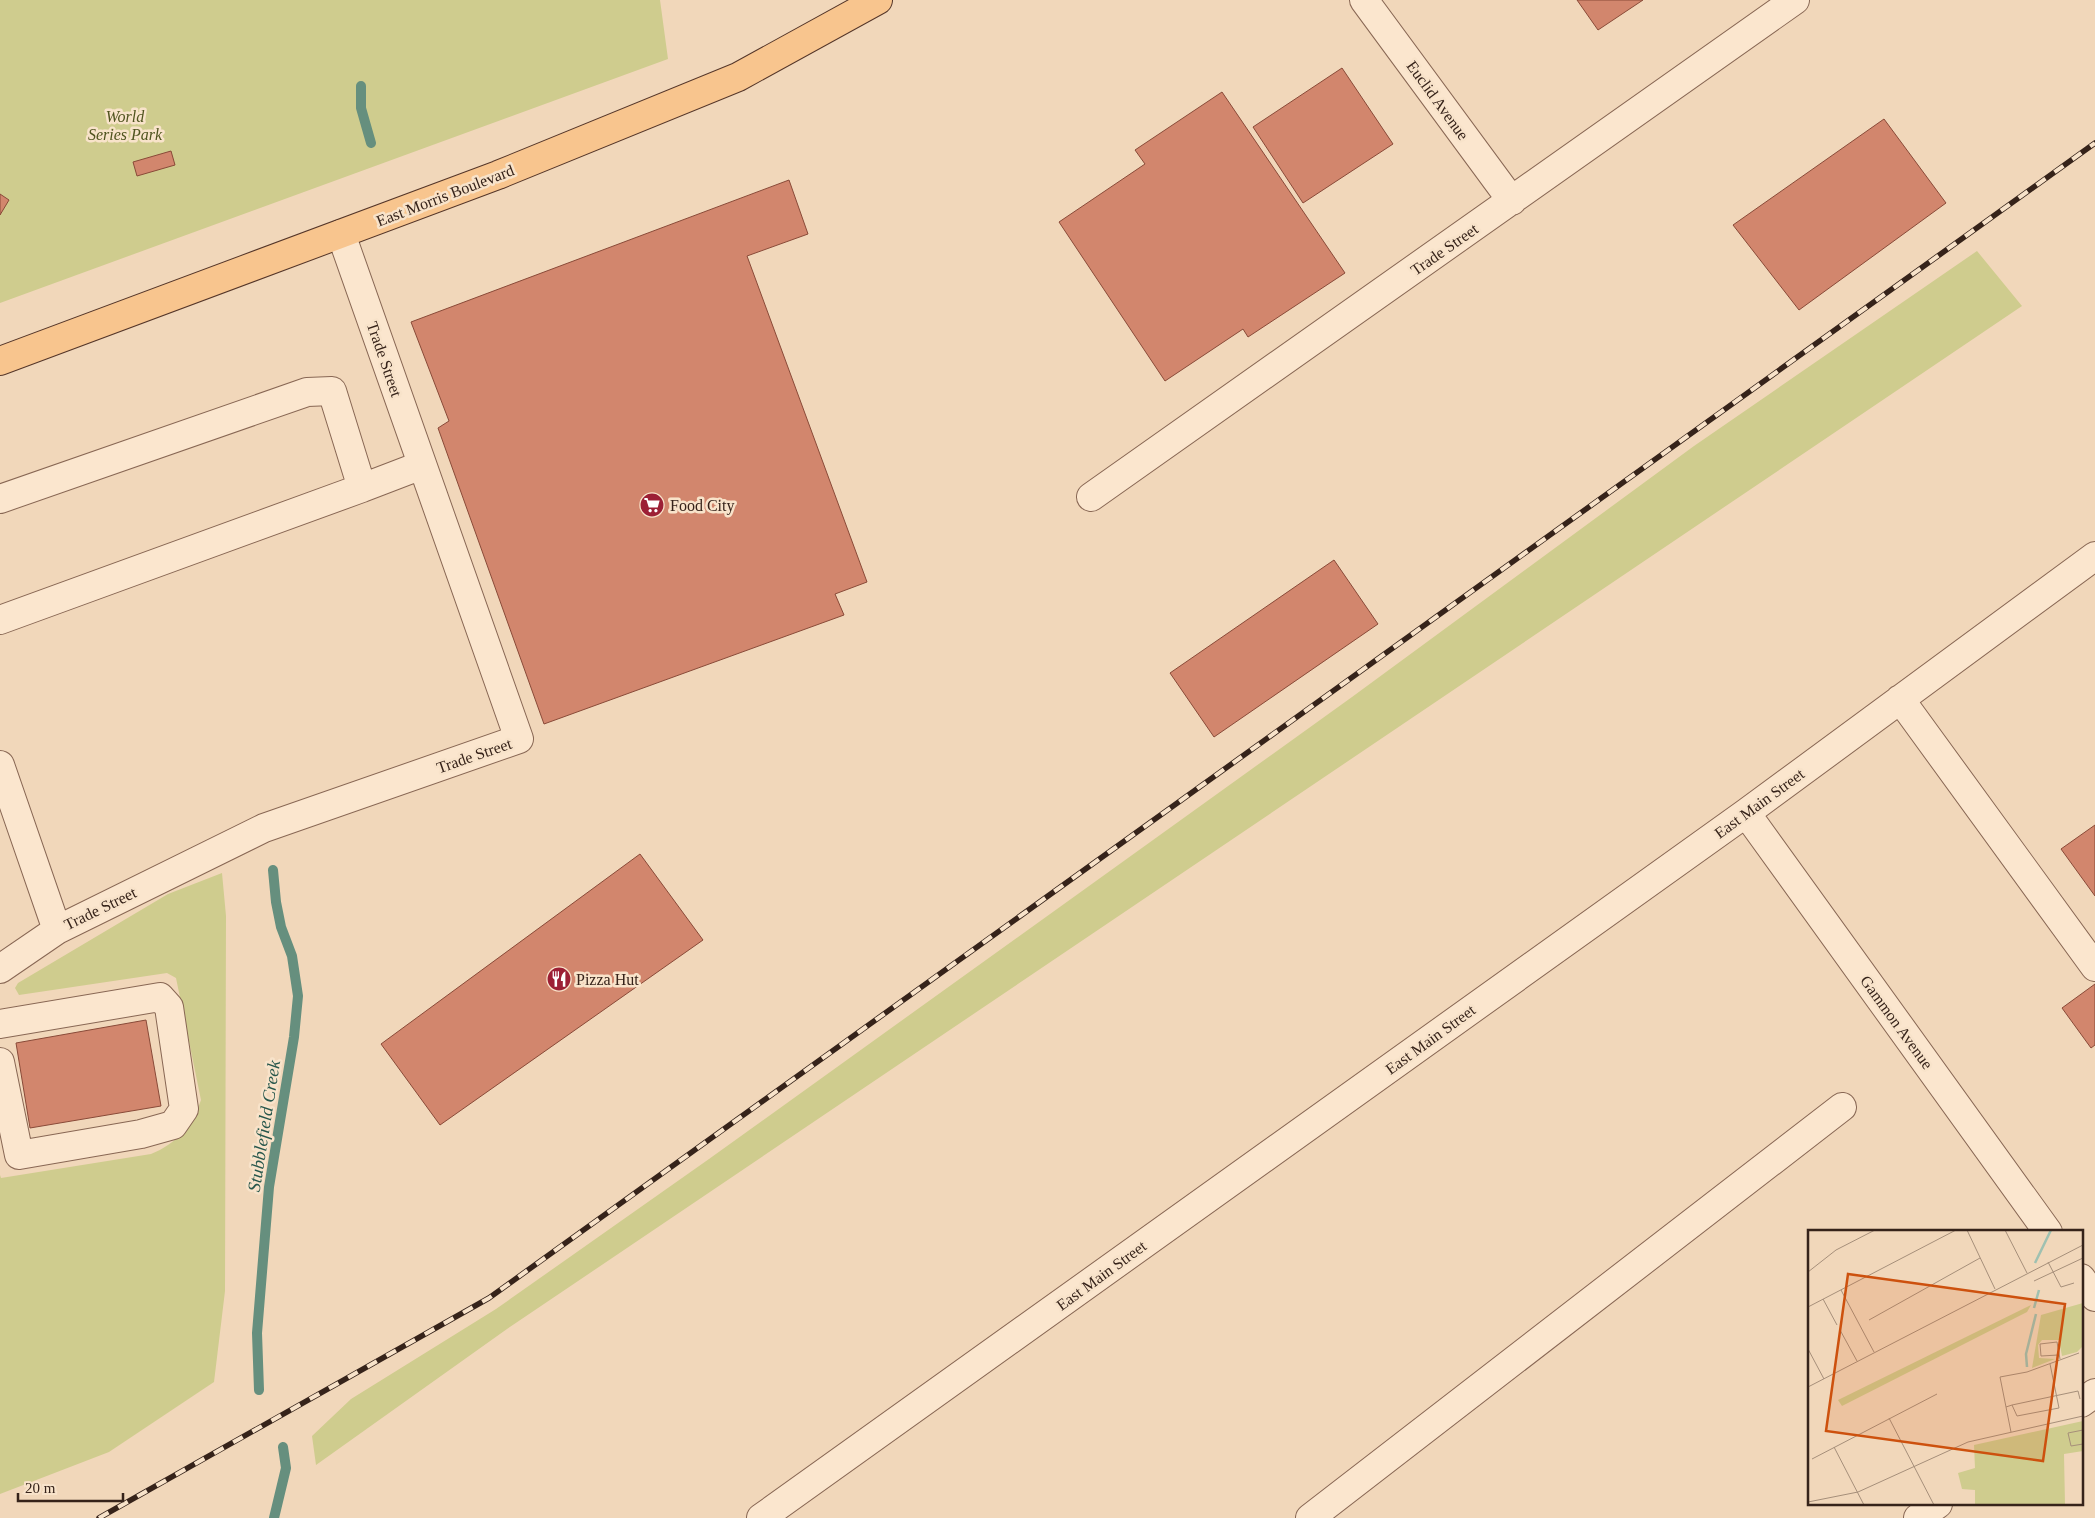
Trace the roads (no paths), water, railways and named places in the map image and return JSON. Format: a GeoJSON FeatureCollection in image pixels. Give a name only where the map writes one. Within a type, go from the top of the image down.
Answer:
{"type":"FeatureCollection","features":[{"type":"Feature","properties":{"kind":"main road","name":"East Morris Boulevard"},"geometry":{"type":"LineString","coordinates":[[0,361],[498,176],[738,77],[878,0]]}},
{"type":"Feature","properties":{"kind":"street","name":"Euclid Avenue"},"geometry":{"type":"LineString","coordinates":[[1364,0],[1512,201]]}},
{"type":"Feature","properties":{"kind":"street","name":"Trade Street"},"geometry":{"type":"LineString","coordinates":[[1091,497],[1795,0]]}},
{"type":"Feature","properties":{"kind":"street","name":"Trade Street"},"geometry":{"type":"LineString","coordinates":[[0,969],[57,930],[264,828],[519,739],[341,234]]}},
{"type":"Feature","properties":{"kind":"street"},"geometry":{"type":"LineString","coordinates":[[0,499],[307,392],[332,391],[362,488]]}},
{"type":"Feature","properties":{"kind":"street"},"geometry":{"type":"LineString","coordinates":[[0,620],[422,465]]}},
{"type":"Feature","properties":{"kind":"street","name":"East Main Street"},"geometry":{"type":"LineString","coordinates":[[761,1518],[1746,813],[2095,556]]}},
{"type":"Feature","properties":{"kind":"street"},"geometry":{"type":"LineString","coordinates":[[1900,698],[2095,967]]}},
{"type":"Feature","properties":{"kind":"street"},"geometry":{"type":"LineString","coordinates":[[0,765],[57,930]]}},
{"type":"Feature","properties":{"kind":"street","name":"Gammon Avenue"},"geometry":{"type":"LineString","coordinates":[[1746,813],[2047,1230]]}},
{"type":"Feature","properties":{"kind":"street"},"geometry":{"type":"LineString","coordinates":[[0,1024],[160,997],[169,1007],[184,1109],[173,1125],[141,1134],[19,1155],[0,1062]]}},
{"type":"Feature","properties":{"kind":"street"},"geometry":{"type":"LineString","coordinates":[[1310,1518],[1842,1107]]}},
{"type":"Feature","properties":{"kind":"street"},"geometry":{"type":"LineString","coordinates":[[2082,1279],[2095,1297]]}},
{"type":"Feature","properties":{"kind":"street"},"geometry":{"type":"LineString","coordinates":[[2082,1402],[2095,1393]]}},
{"type":"Feature","properties":{"kind":"street"},"geometry":{"type":"LineString","coordinates":[[1918,1518],[1935,1506]]}},
{"type":"Feature","properties":{"kind":"waterway","name":"Stubblefield Creek"},"geometry":{"type":"LineString","coordinates":[[361,86],[361,108],[371,143]]}},
{"type":"Feature","properties":{"kind":"waterway","name":"Stubblefield Creek"},"geometry":{"type":"LineString","coordinates":[[259,1390],[257,1333],[269,1187],[294,1037],[298,996],[292,956],[281,927],[276,902],[273,870]]}},
{"type":"Feature","properties":{"kind":"waterway","name":"Stubblefield Creek"},"geometry":{"type":"LineString","coordinates":[[274,1518],[286,1468],[283,1447]]}},
{"type":"Feature","properties":{"kind":"railway"},"geometry":{"type":"LineString","coordinates":[[99,1518],[489,1298],[2095,143]]}},
{"type":"Feature","properties":{"kind":"place","name":"Food City"},"geometry":{"type":"Point","coordinates":[652,505]}},
{"type":"Feature","properties":{"kind":"place","name":"Pizza Hut"},"geometry":{"type":"Point","coordinates":[559,979]}},
{"type":"Feature","properties":{"kind":"park label","name":"World Series Park"},"geometry":{"type":"Point","coordinates":[125,125]}}]}
